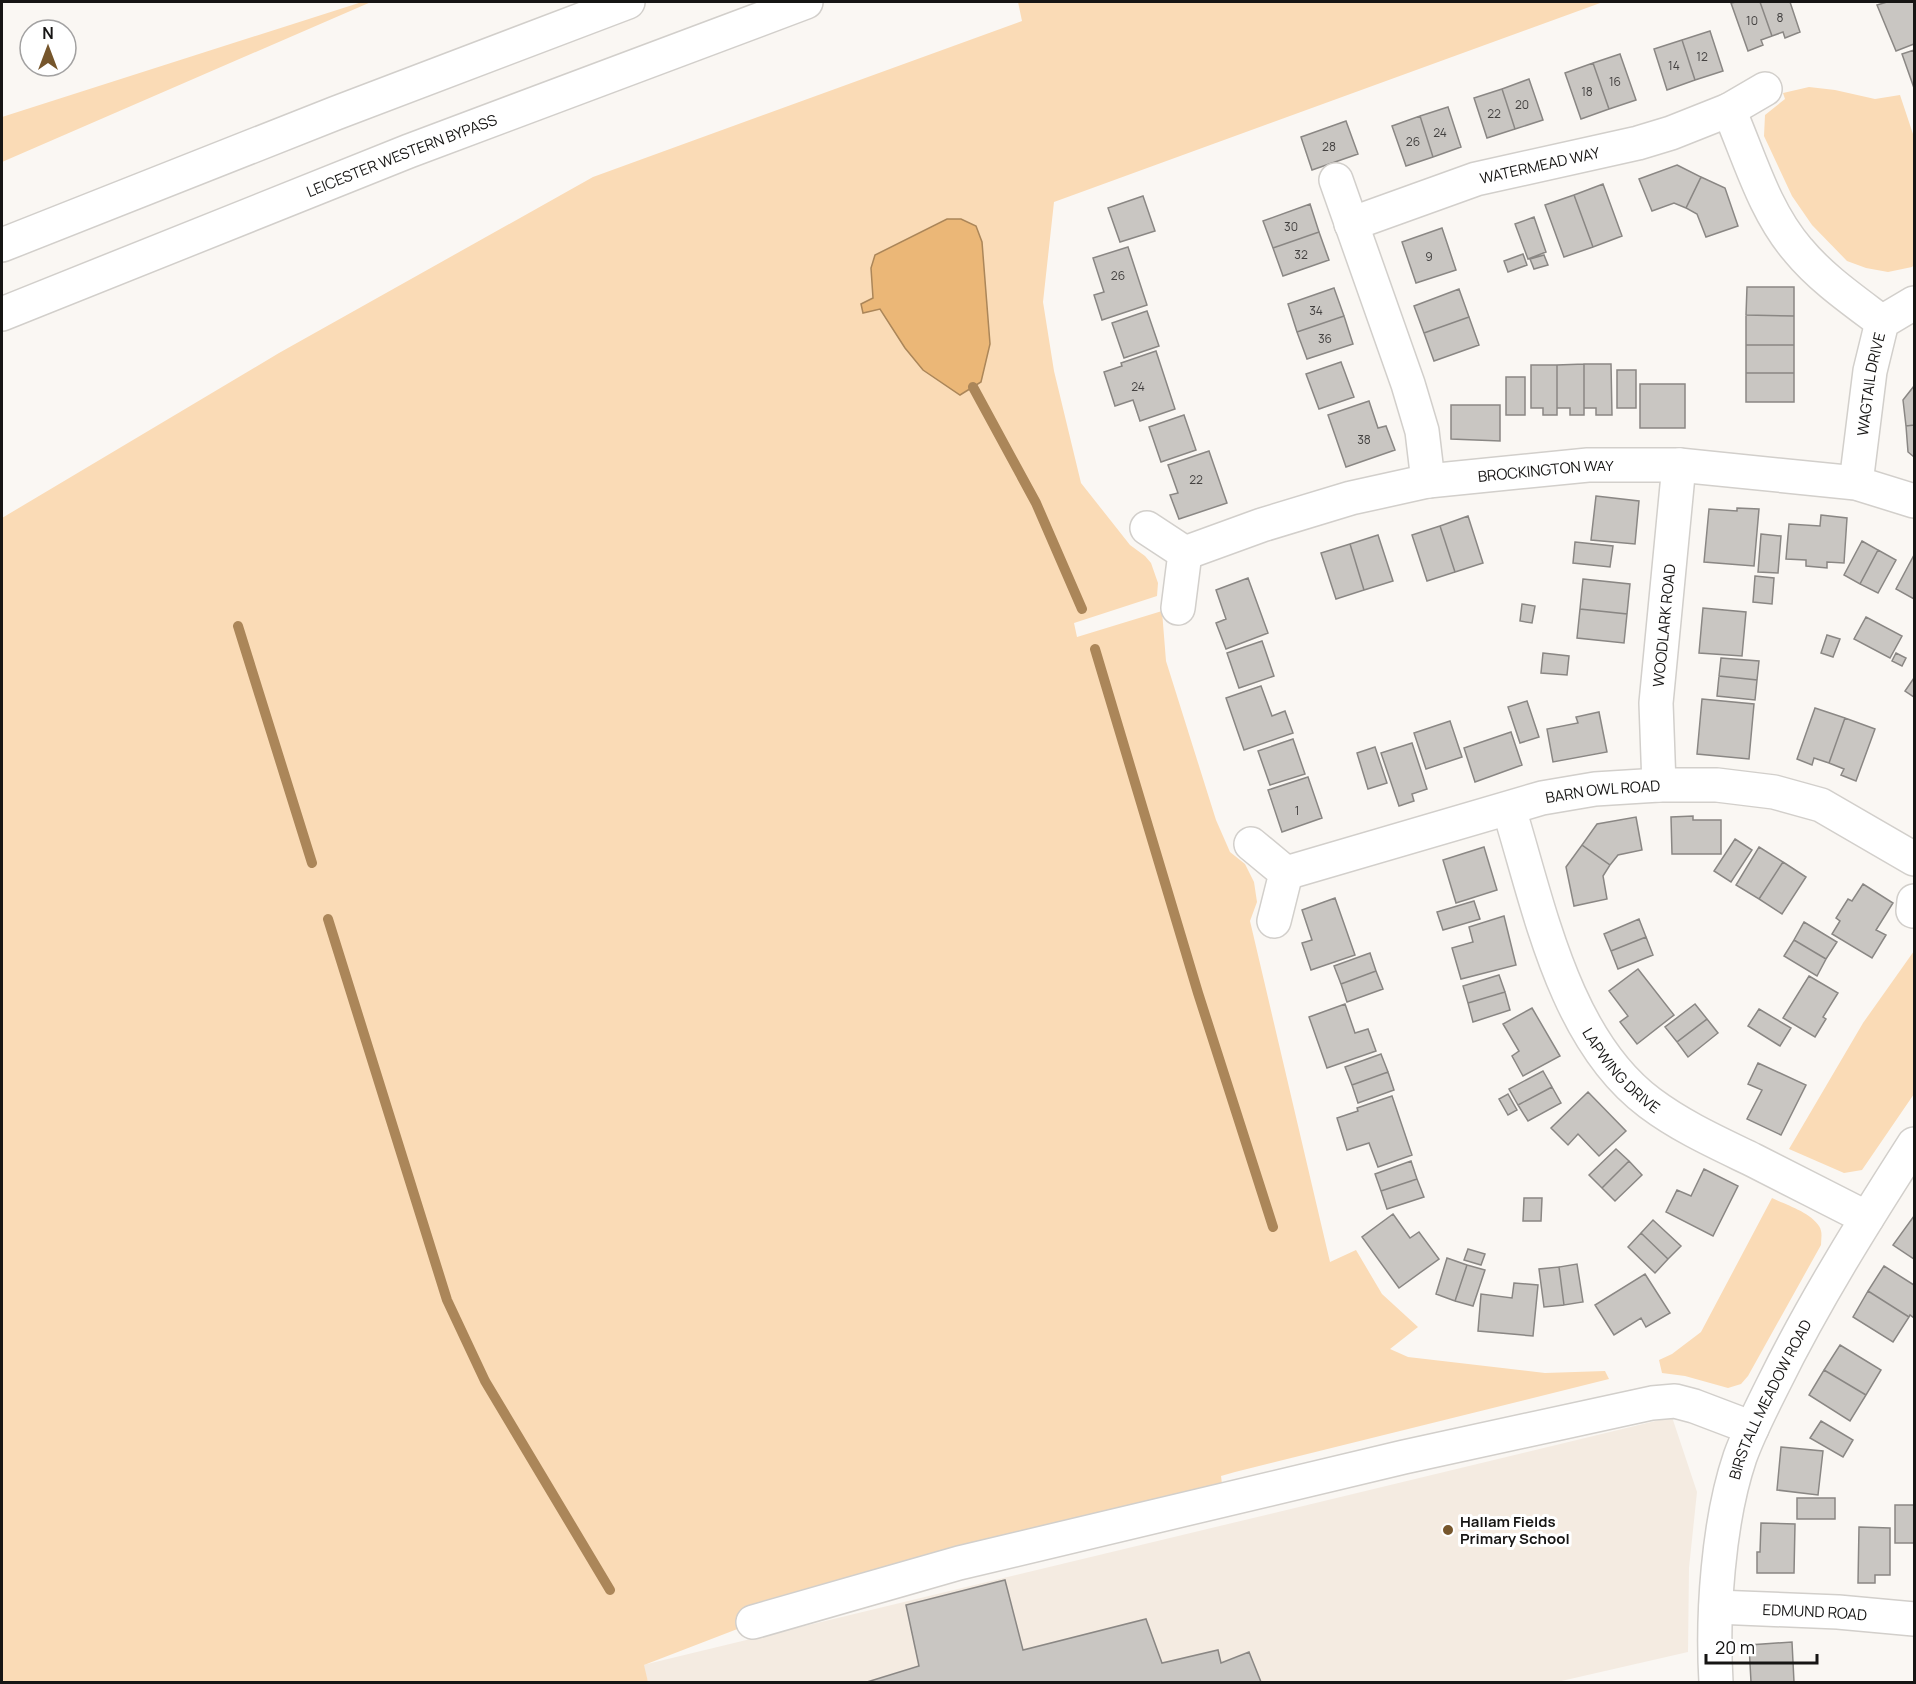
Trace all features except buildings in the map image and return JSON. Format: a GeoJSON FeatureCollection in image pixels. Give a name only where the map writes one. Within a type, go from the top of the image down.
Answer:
{"type":"FeatureCollection","features":[{"type":"Feature","properties":{"kind":"main road"},"geometry":{"type":"LineString","coordinates":[[2,245],[336,113],[628,2]]}},
{"type":"Feature","properties":{"kind":"main road","name":"LEICESTER WESTERN BYPASS"},"geometry":{"type":"LineString","coordinates":[[2,314],[409,150],[806,2]]}},
{"type":"Feature","properties":{"kind":"main road","name":"WATERMEAD WAY"},"geometry":{"type":"LineString","coordinates":[[1351,224],[1476,179],[1638,143],[1671,133],[1729,110],[1765,88]]}},
{"type":"Feature","properties":{"kind":"main road"},"geometry":{"type":"LineString","coordinates":[[1729,110],[1772,211],[1798,250],[1842,292],[1882,322]]}},
{"type":"Feature","properties":{"kind":"main road"},"geometry":{"type":"LineString","coordinates":[[1336,180],[1408,384],[1422,431],[1428,481]]}},
{"type":"Feature","properties":{"kind":"main road","name":"WAGTAIL DRIVE"},"geometry":{"type":"LineString","coordinates":[[1856,483],[1870,371],[1882,322],[1914,303]]}},
{"type":"Feature","properties":{"kind":"main road","name":"BROCKINGTON WAY"},"geometry":{"type":"LineString","coordinates":[[1185,553],[1262,525],[1351,498],[1428,481],[1588,465],[1679,465],[1856,483],[1914,501]]}},
{"type":"Feature","properties":{"kind":"main road","name":"WOODLARK ROAD"},"geometry":{"type":"LineString","coordinates":[[1659,785],[1656,703],[1679,465]]}},
{"type":"Feature","properties":{"kind":"main road"},"geometry":{"type":"LineString","coordinates":[[1147,528],[1185,553],[1178,608]]}},
{"type":"Feature","properties":{"kind":"main road","name":"BARN OWL ROAD"},"geometry":{"type":"LineString","coordinates":[[1286,873],[1542,798],[1595,789],[1659,785],[1718,785],[1774,792],[1821,805],[1914,859]]}},
{"type":"Feature","properties":{"kind":"main road","name":"LAPWING DRIVE"},"geometry":{"type":"LineString","coordinates":[[1509,809],[1553,954],[1578,1016],[1598,1047],[1621,1076],[1648,1102],[1682,1125],[1867,1218]]}},
{"type":"Feature","properties":{"kind":"main road"},"geometry":{"type":"LineString","coordinates":[[1251,844],[1286,873],[1274,921]]}},
{"type":"Feature","properties":{"kind":"main road","name":"BIRSTALL MEADOW ROAD"},"geometry":{"type":"LineString","coordinates":[[1716,1683],[1716,1607],[1725,1519],[1740,1458],[1752,1428],[1802,1329],[1867,1218],[1914,1144]]}},
{"type":"Feature","properties":{"kind":"main road"},"geometry":{"type":"LineString","coordinates":[[753,1622],[959,1563],[1404,1457],[1652,1403],[1675,1401],[1752,1428]]}},
{"type":"Feature","properties":{"kind":"main road","name":"EDMUND ROAD"},"geometry":{"type":"LineString","coordinates":[[1716,1607],[1838,1612],[1914,1619]]}},
{"type":"Feature","properties":{"kind":"shaded area"},"geometry":{"type":"Polygon","coordinates":[[[362,2],[371,2],[2,162],[2,117],[362,2]]]}},
{"type":"Feature","properties":{"kind":"shaded area"},"geometry":{"type":"Polygon","coordinates":[[[1018,2],[1603,2],[1054,202],[1043,302],[1054,371],[1081,483],[1130,545],[1151,563],[1158,583],[1157,596],[1074,623],[1077,637],[1162,611],[1166,661],[1216,820],[1230,852],[1245,864],[1254,882],[1257,902],[1250,921],[1330,1262],[1356,1250],[1382,1294],[1418,1327],[1390,1349],[1408,1357],[1545,1373],[1605,1371],[1609,1379],[1235,1472],[1221,1476],[1222,1484],[929,1555],[644,1665],[648,1682],[2,1682],[2,518],[279,353],[593,177],[1022,21],[1018,2]]]}},
{"type":"Feature","properties":{"kind":"shaded area"},"geometry":{"type":"Polygon","coordinates":[[[1809,87],[1875,99],[1900,95],[1914,137],[1914,265],[1912,267],[1888,272],[1866,268],[1847,261],[1812,225],[1792,196],[1764,136],[1765,115],[1785,99],[1783,93],[1809,87]]]}},
{"type":"Feature","properties":{"kind":"shaded area"},"geometry":{"type":"Polygon","coordinates":[[[947,219],[961,219],[976,226],[982,242],[990,344],[981,382],[960,395],[923,370],[905,348],[880,309],[863,313],[861,304],[873,298],[871,268],[875,255],[947,219]]]}},
{"type":"Feature","properties":{"kind":"shaded area"},"geometry":{"type":"Polygon","coordinates":[[[1914,951],[1914,1094],[1862,1170],[1844,1173],[1789,1149],[1863,1023],[1914,951]]]}},
{"type":"Feature","properties":{"kind":"shaded area"},"geometry":{"type":"Polygon","coordinates":[[[1772,1198],[1804,1213],[1815,1221],[1821,1231],[1821,1245],[1748,1376],[1741,1384],[1728,1388],[1685,1376],[1662,1373],[1659,1360],[1672,1354],[1701,1332],[1772,1198]]]}},
{"type":"Feature","properties":{"kind":"shaded area","name":"Hallam Fields Primary School"},"geometry":{"type":"Polygon","coordinates":[[[1672,1417],[1697,1492],[1689,1568],[1688,1652],[1557,1682],[648,1682],[643,1665],[1672,1417]]]}},
{"type":"Feature","properties":{"kind":"waterway"},"geometry":{"type":"LineString","coordinates":[[973,387],[1036,503],[1082,609]]}},
{"type":"Feature","properties":{"kind":"waterway"},"geometry":{"type":"LineString","coordinates":[[238,626],[312,863]]}},
{"type":"Feature","properties":{"kind":"waterway"},"geometry":{"type":"LineString","coordinates":[[1095,649],[1198,993],[1273,1227]]}},
{"type":"Feature","properties":{"kind":"waterway"},"geometry":{"type":"LineString","coordinates":[[328,919],[447,1300],[485,1381],[610,1590]]}},
{"type":"Feature","properties":{"kind":"place","name":"Hallam Fields Primary School"},"geometry":{"type":"Point","coordinates":[1448,1530]}}]}
